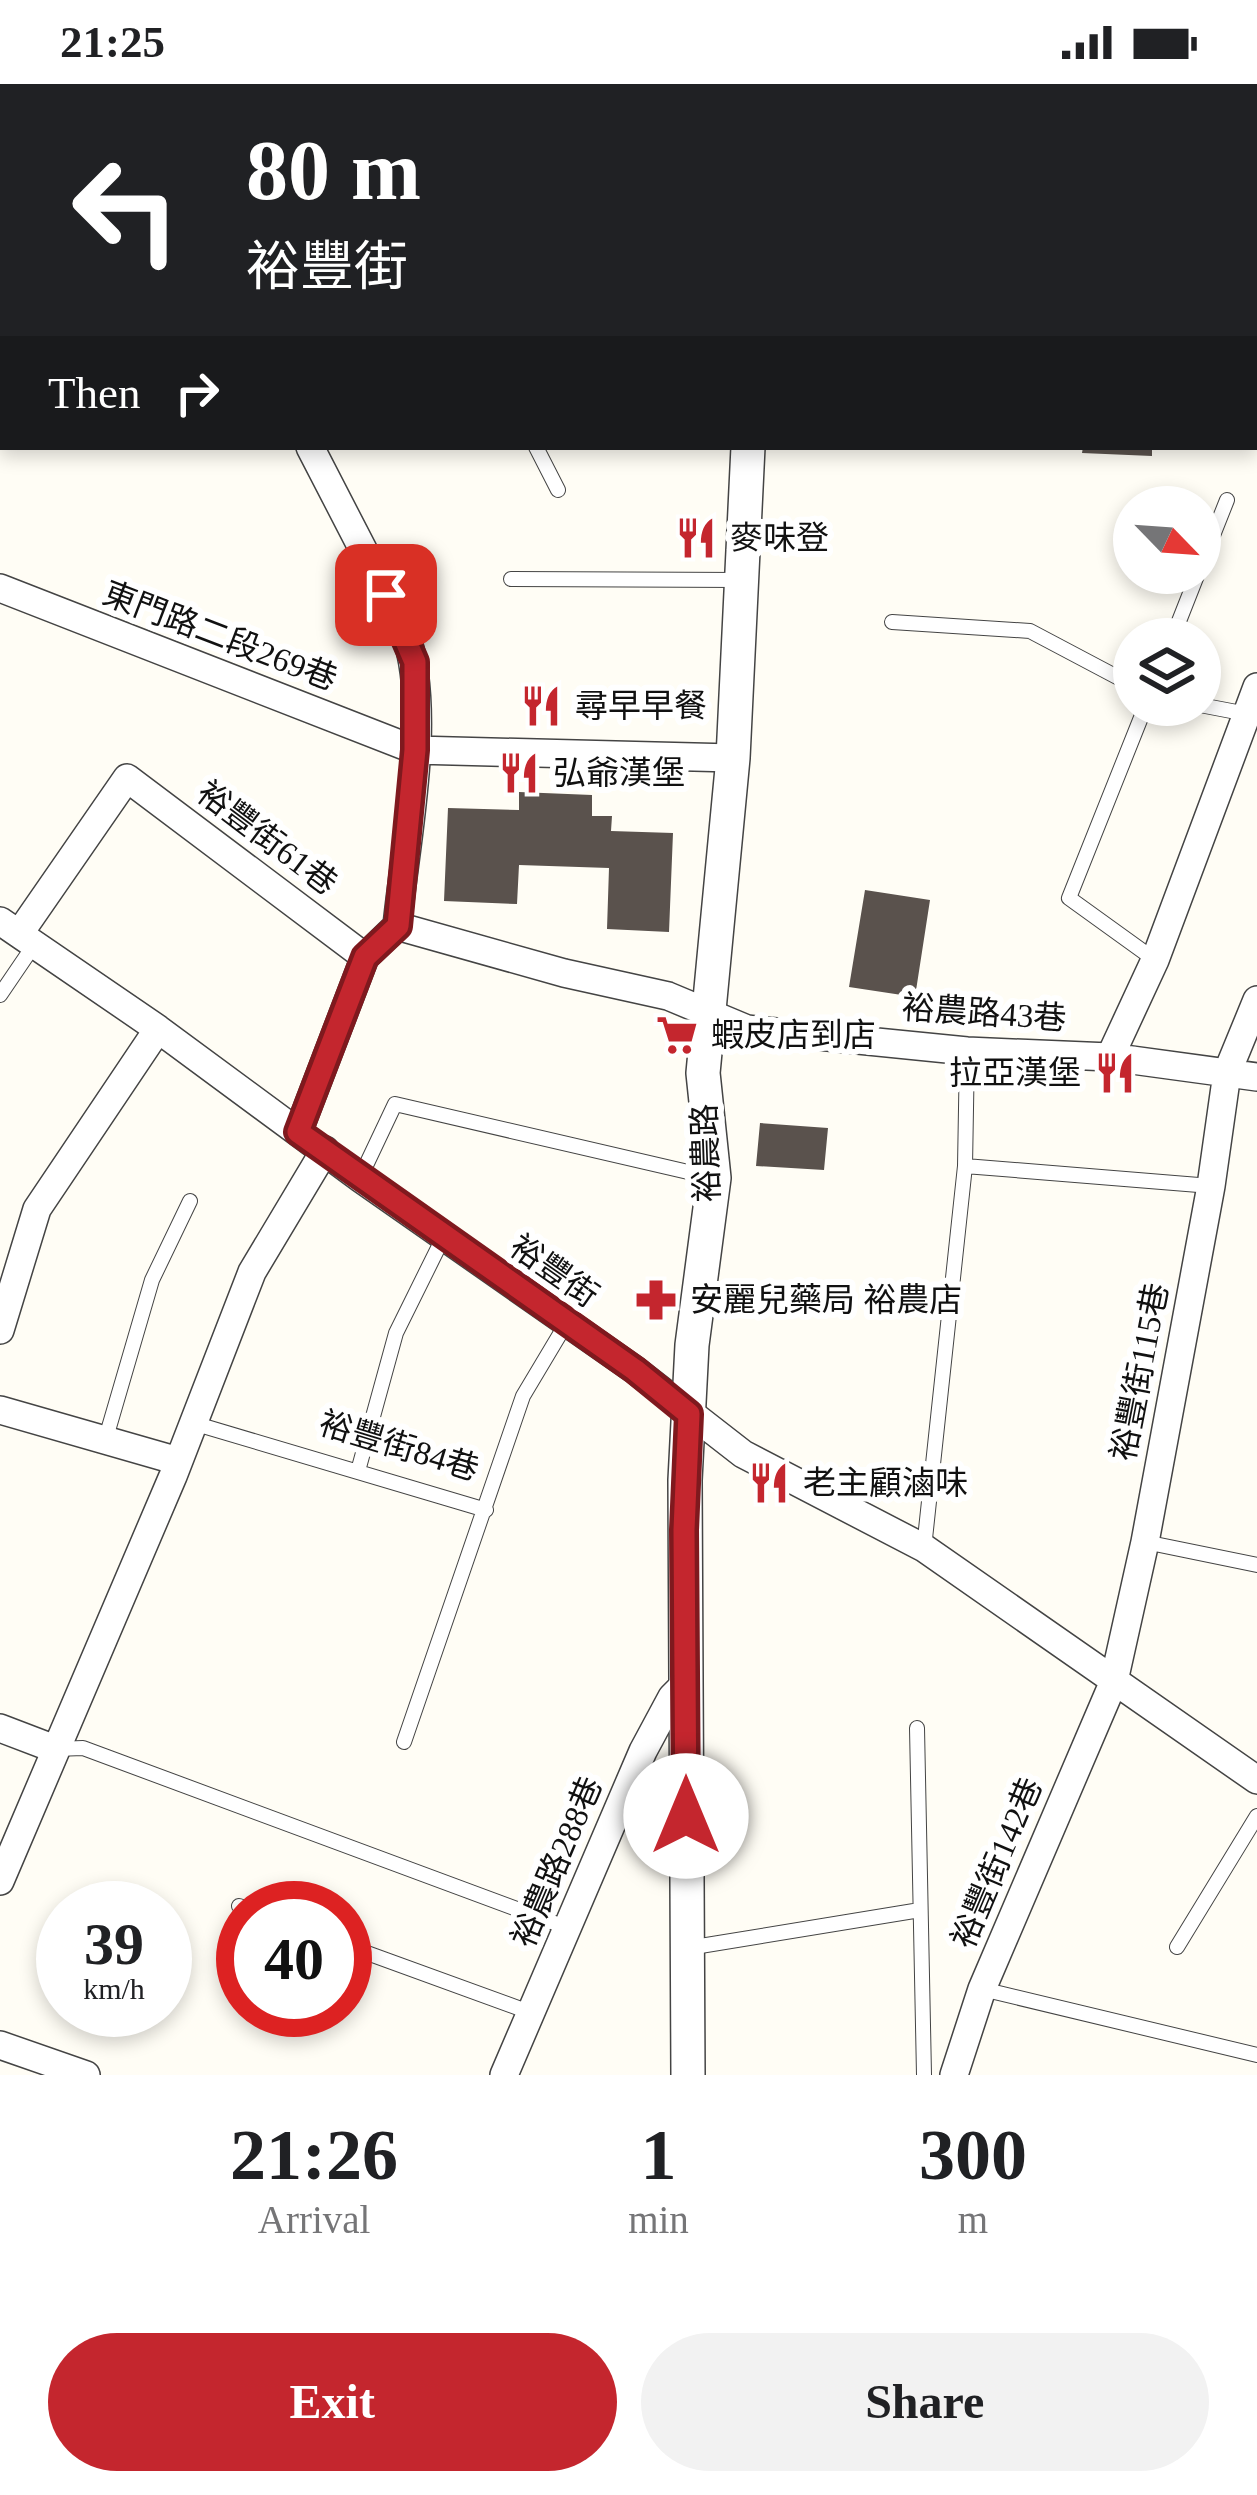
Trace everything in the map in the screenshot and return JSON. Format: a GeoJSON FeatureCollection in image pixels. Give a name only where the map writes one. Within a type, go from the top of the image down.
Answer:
{"type":"FeatureCollection","features":[{"type":"Feature","properties":{"kind":"street"},"geometry":{"type":"LineString","coordinates":[[298,1132],[365,957],[398,926],[415,750],[415,662],[405,632],[312,450]]}},
{"type":"Feature","properties":{"kind":"street","name":"裕農路"},"geometry":{"type":"LineString","coordinates":[[688,2075],[684,1530],[692,1345],[714,1178],[703,1073],[733,758],[748,450]]}},
{"type":"Feature","properties":{"kind":"street","name":"東門路二段269巷"},"geometry":{"type":"LineString","coordinates":[[0,588],[415,750],[733,758]]}},
{"type":"Feature","properties":{"kind":"street"},"geometry":{"type":"LineString","coordinates":[[1110,1057],[1155,960],[1257,687]]}},
{"type":"Feature","properties":{"kind":"street","name":"裕豐街61巷"},"geometry":{"type":"LineString","coordinates":[[18,934],[127,778],[365,957]]}},
{"type":"Feature","properties":{"kind":"street","name":"裕農路43巷"},"geometry":{"type":"LineString","coordinates":[[398,926],[564,973],[668,996],[747,1030],[967,1051],[1110,1057],[1257,1077]]}},
{"type":"Feature","properties":{"kind":"street","name":"裕豐街"},"geometry":{"type":"LineString","coordinates":[[18,934],[635,1370],[743,1454],[924,1548],[1257,1780]]}},
{"type":"Feature","properties":{"kind":"street","name":"裕豐街115巷"},"geometry":{"type":"LineString","coordinates":[[1114,1681],[1145,1542],[1211,1186],[1227,1073],[1257,1000]]}},
{"type":"Feature","properties":{"kind":"street"},"geometry":{"type":"LineString","coordinates":[[0,1330],[37,1209],[158,1029]]}},
{"type":"Feature","properties":{"kind":"street"},"geometry":{"type":"LineString","coordinates":[[0,1881],[178,1461],[252,1272],[325,1150]]}},
{"type":"Feature","properties":{"kind":"street"},"geometry":{"type":"LineString","coordinates":[[0,1410],[178,1461]]}},
{"type":"Feature","properties":{"kind":"street","name":"裕豐街142巷"},"geometry":{"type":"LineString","coordinates":[[954,2075],[982,1989],[1114,1681]]}},
{"type":"Feature","properties":{"kind":"street","name":"裕農路288巷"},"geometry":{"type":"LineString","coordinates":[[504,2075],[643,1751],[672,1697],[686,1683]]}},
{"type":"Feature","properties":{"kind":"street"},"geometry":{"type":"LineString","coordinates":[[0,1728],[55,1749]]}},
{"type":"Feature","properties":{"kind":"street"},"geometry":{"type":"LineString","coordinates":[[0,2045],[86,2075]]}},
{"type":"Feature","properties":{"kind":"lane"},"geometry":{"type":"LineString","coordinates":[[538,450],[558,490]]}},
{"type":"Feature","properties":{"kind":"lane"},"geometry":{"type":"LineString","coordinates":[[1221,515],[1227,500]]}},
{"type":"Feature","properties":{"kind":"lane"},"geometry":{"type":"LineString","coordinates":[[512,579],[742,580]]}},
{"type":"Feature","properties":{"kind":"lane"},"geometry":{"type":"LineString","coordinates":[[892,622],[1030,631],[1113,675]]}},
{"type":"Feature","properties":{"kind":"lane"},"geometry":{"type":"LineString","coordinates":[[1221,709],[1247,714]]}},
{"type":"Feature","properties":{"kind":"lane"},"geometry":{"type":"LineString","coordinates":[[1138,726],[1069,898],[1155,960]]}},
{"type":"Feature","properties":{"kind":"lane"},"geometry":{"type":"LineString","coordinates":[[0,995],[18,934]]}},
{"type":"Feature","properties":{"kind":"lane"},"geometry":{"type":"LineString","coordinates":[[924,1548],[965,1166],[967,1051]]}},
{"type":"Feature","properties":{"kind":"lane"},"geometry":{"type":"LineString","coordinates":[[360,1178],[395,1104],[714,1178]]}},
{"type":"Feature","properties":{"kind":"lane"},"geometry":{"type":"LineString","coordinates":[[965,1166],[1211,1186]]}},
{"type":"Feature","properties":{"kind":"lane"},"geometry":{"type":"LineString","coordinates":[[105,1441],[152,1280],[190,1202]]}},
{"type":"Feature","properties":{"kind":"lane"},"geometry":{"type":"LineString","coordinates":[[358,1471],[395,1334],[444,1236]]}},
{"type":"Feature","properties":{"kind":"lane"},"geometry":{"type":"LineString","coordinates":[[487,1510],[523,1396],[566,1324]]}},
{"type":"Feature","properties":{"kind":"lane","name":"裕豐街84巷"},"geometry":{"type":"LineString","coordinates":[[193,1423],[487,1510],[404,1742]]}},
{"type":"Feature","properties":{"kind":"lane"},"geometry":{"type":"LineString","coordinates":[[1145,1542],[1257,1565]]}},
{"type":"Feature","properties":{"kind":"lane"},"geometry":{"type":"LineString","coordinates":[[917,1728],[924,2075]]}},
{"type":"Feature","properties":{"kind":"lane"},"geometry":{"type":"LineString","coordinates":[[55,1749],[83,1748],[568,1928]]}},
{"type":"Feature","properties":{"kind":"lane"},"geometry":{"type":"LineString","coordinates":[[1177,1948],[1257,1816]]}},
{"type":"Feature","properties":{"kind":"lane"},"geometry":{"type":"LineString","coordinates":[[686,1948],[920,1910]]}},
{"type":"Feature","properties":{"kind":"lane"},"geometry":{"type":"LineString","coordinates":[[372,1955],[532,2013]]}},
{"type":"Feature","properties":{"kind":"lane"},"geometry":{"type":"LineString","coordinates":[[982,1989],[1257,2055]]}},
{"type":"Feature","properties":{"kind":"building"},"geometry":{"type":"Polygon","coordinates":[[[1152,450],[1152,456],[1082,453],[1152,450]]]}},
{"type":"Feature","properties":{"kind":"building"},"geometry":{"type":"Polygon","coordinates":[[[519,792],[592,795],[592,816],[612,816],[611,831],[673,833],[669,932],[607,929],[609,868],[519,865],[517,904],[444,901],[448,808],[519,810],[519,792]]]}},
{"type":"Feature","properties":{"kind":"building"},"geometry":{"type":"Polygon","coordinates":[[[865,890],[930,900],[915,997],[849,987],[865,890]]]}},
{"type":"Feature","properties":{"kind":"building"},"geometry":{"type":"Polygon","coordinates":[[[760,1123],[828,1128],[824,1170],[756,1166],[760,1123]]]}},
{"type":"Feature","properties":{"kind":"place","name":"麥味登"},"geometry":{"type":"Point","coordinates":[696,538]}},
{"type":"Feature","properties":{"kind":"place","name":"尋早早餐"},"geometry":{"type":"Point","coordinates":[541,706]}},
{"type":"Feature","properties":{"kind":"place","name":"弘爺漢堡"},"geometry":{"type":"Point","coordinates":[519,773]}},
{"type":"Feature","properties":{"kind":"place","name":"蝦皮店到店"},"geometry":{"type":"Point","coordinates":[677,1035]}},
{"type":"Feature","properties":{"kind":"place","name":"拉亞漢堡"},"geometry":{"type":"Point","coordinates":[1115,1073]}},
{"type":"Feature","properties":{"kind":"place","name":"安麗兒藥局 裕農店"},"geometry":{"type":"Point","coordinates":[656,1300]}},
{"type":"Feature","properties":{"kind":"place","name":"老主顧滷味"},"geometry":{"type":"Point","coordinates":[769,1483]}},
{"type":"Feature","properties":{"kind":"route"},"geometry":{"type":"LineString","coordinates":[[386,595],[415,662],[415,750],[398,926],[365,957],[298,1132],[635,1370],[689,1414],[684,1530],[686,1816]]}}]}
